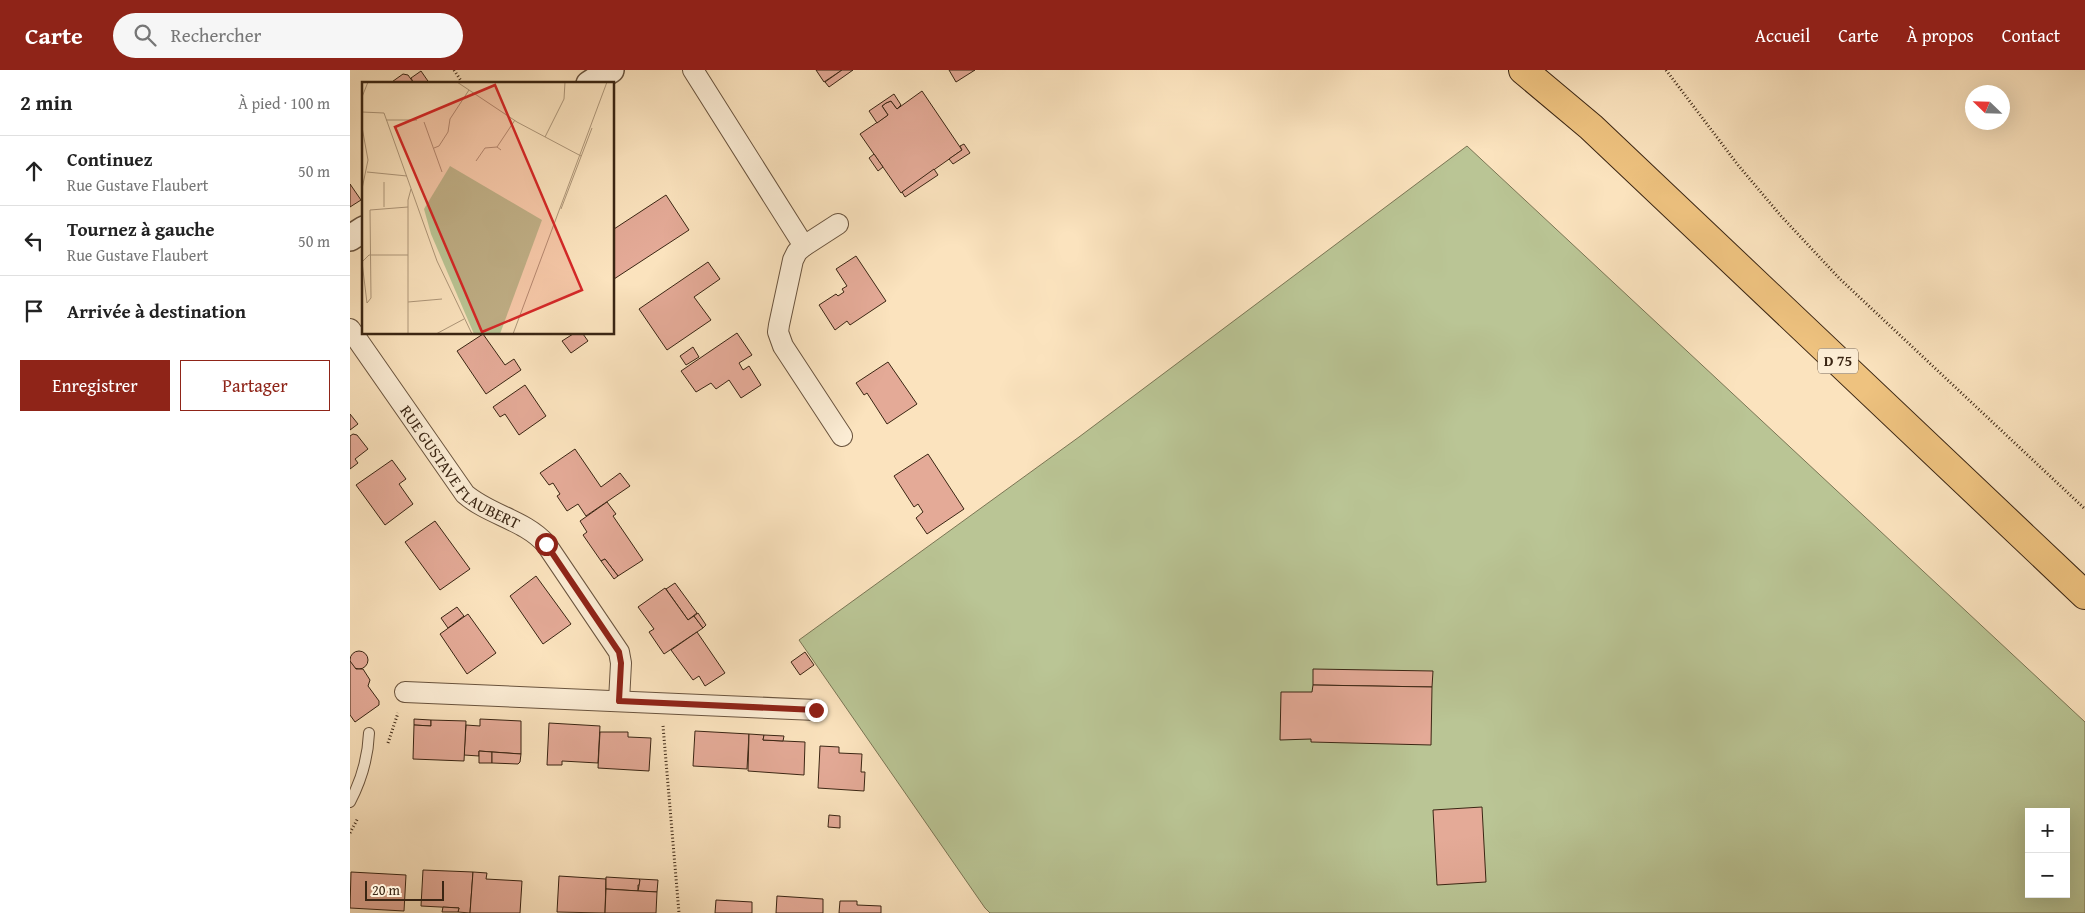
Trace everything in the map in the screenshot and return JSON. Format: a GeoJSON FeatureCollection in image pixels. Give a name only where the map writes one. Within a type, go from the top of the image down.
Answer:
{"type":"FeatureCollection","features":[{"type":"Feature","properties":{"kind":"main road","name":"D 75"},"geometry":{"type":"LineString","coordinates":[[1523,70],[1591,127],[2085,596]]}},
{"type":"Feature","properties":{"kind":"main road","name":"D 75"},"geometry":{"type":"LineString","coordinates":[[1541,70],[1591,127]]}},
{"type":"Feature","properties":{"kind":"street"},"geometry":{"type":"LineString","coordinates":[[593,82],[611,70]]}},
{"type":"Feature","properties":{"kind":"street"},"geometry":{"type":"LineString","coordinates":[[693,70],[804,246]]}},
{"type":"Feature","properties":{"kind":"street"},"geometry":{"type":"LineString","coordinates":[[838,224],[796,252],[778,332],[783,346],[842,436]]}},
{"type":"Feature","properties":{"kind":"street"},"geometry":{"type":"LineString","coordinates":[[350,238],[362,230]]}},
{"type":"Feature","properties":{"kind":"street","name":"RUE GUSTAVE FLAUBERT"},"geometry":{"type":"LineString","coordinates":[[350,329],[465,494],[481,506],[534,533],[546,544],[619,652],[621,663],[619,701]]}},
{"type":"Feature","properties":{"kind":"street"},"geometry":{"type":"LineString","coordinates":[[405,692],[816,710]]}},
{"type":"Feature","properties":{"kind":"lane"},"geometry":{"type":"LineString","coordinates":[[350,802],[363,774],[369,748],[369,733]]}},
{"type":"Feature","properties":{"kind":"path"},"geometry":{"type":"LineString","coordinates":[[454,70],[462,82]]}},
{"type":"Feature","properties":{"kind":"path"},"geometry":{"type":"LineString","coordinates":[[1666,70],[1738,165],[1834,273],[1873,312],[2085,509]]}},
{"type":"Feature","properties":{"kind":"path"},"geometry":{"type":"LineString","coordinates":[[661,703],[679,913]]}},
{"type":"Feature","properties":{"kind":"green space"},"geometry":{"type":"Polygon","coordinates":[[[1467,146],[2085,722],[2085,913],[990,913],[799,640],[1079,437],[1467,146]]]}},
{"type":"Feature","properties":{"kind":"building"},"geometry":{"type":"Polygon","coordinates":[[[816,70],[842,70],[824,82],[816,70]]]}},
{"type":"Feature","properties":{"kind":"building"},"geometry":{"type":"Polygon","coordinates":[[[842,70],[853,70],[829,87],[825,82],[842,70]]]}},
{"type":"Feature","properties":{"kind":"building"},"geometry":{"type":"Polygon","coordinates":[[[949,70],[975,70],[956,82],[949,70]]]}},
{"type":"Feature","properties":{"kind":"building"},"geometry":{"type":"Polygon","coordinates":[[[421,71],[429,82],[413,82],[411,78],[421,71]]]}},
{"type":"Feature","properties":{"kind":"building"},"geometry":{"type":"Polygon","coordinates":[[[403,74],[408,75],[413,82],[392,82],[403,74]]]}},
{"type":"Feature","properties":{"kind":"building"},"geometry":{"type":"Polygon","coordinates":[[[922,91],[962,150],[901,193],[860,134],[888,115],[882,106],[886,103],[891,101],[897,109],[922,91]]]}},
{"type":"Feature","properties":{"kind":"building"},"geometry":{"type":"Polygon","coordinates":[[[894,94],[901,105],[897,109],[891,101],[882,106],[888,115],[877,123],[869,111],[894,94]]]}},
{"type":"Feature","properties":{"kind":"building"},"geometry":{"type":"Polygon","coordinates":[[[964,144],[970,153],[953,164],[949,159],[962,150],[960,146],[964,144]]]}},
{"type":"Feature","properties":{"kind":"building"},"geometry":{"type":"Polygon","coordinates":[[[874,154],[883,167],[878,171],[869,158],[874,154]]]}},
{"type":"Feature","properties":{"kind":"building"},"geometry":{"type":"Polygon","coordinates":[[[934,169],[938,175],[905,197],[902,192],[934,169]]]}},
{"type":"Feature","properties":{"kind":"building"},"geometry":{"type":"Polygon","coordinates":[[[350,184],[361,200],[350,207],[350,184]]]}},
{"type":"Feature","properties":{"kind":"building"},"geometry":{"type":"Polygon","coordinates":[[[666,195],[689,230],[615,278],[615,228],[666,195]]]}},
{"type":"Feature","properties":{"kind":"building"},"geometry":{"type":"Polygon","coordinates":[[[856,256],[886,301],[850,325],[847,321],[835,330],[819,305],[836,294],[838,296],[844,292],[842,289],[847,286],[836,269],[856,256]]]}},
{"type":"Feature","properties":{"kind":"building"},"geometry":{"type":"Polygon","coordinates":[[[708,262],[720,279],[694,297],[711,320],[667,350],[639,309],[708,262]]]}},
{"type":"Feature","properties":{"kind":"building"},"geometry":{"type":"Polygon","coordinates":[[[737,333],[752,355],[739,363],[743,370],[749,366],[761,385],[741,398],[729,380],[716,389],[711,383],[696,392],[681,371],[737,333]]]}},
{"type":"Feature","properties":{"kind":"building"},"geometry":{"type":"Polygon","coordinates":[[[484,335],[505,365],[514,359],[521,370],[486,394],[457,351],[484,335]]]}},
{"type":"Feature","properties":{"kind":"building"},"geometry":{"type":"Polygon","coordinates":[[[571,335],[584,335],[588,341],[571,353],[562,341],[571,335]]]}},
{"type":"Feature","properties":{"kind":"building"},"geometry":{"type":"Polygon","coordinates":[[[693,347],[699,357],[686,365],[680,356],[693,347]]]}},
{"type":"Feature","properties":{"kind":"building"},"geometry":{"type":"Polygon","coordinates":[[[888,362],[917,404],[887,424],[867,393],[864,395],[856,383],[888,362]]]}},
{"type":"Feature","properties":{"kind":"building"},"geometry":{"type":"Polygon","coordinates":[[[525,385],[546,416],[519,435],[505,414],[500,417],[493,407],[525,385]]]}},
{"type":"Feature","properties":{"kind":"building"},"geometry":{"type":"Polygon","coordinates":[[[350,414],[358,424],[350,430],[350,414]]]}},
{"type":"Feature","properties":{"kind":"building"},"geometry":{"type":"Polygon","coordinates":[[[353,434],[357,435],[368,449],[355,459],[358,463],[350,469],[350,436],[353,434]]]}},
{"type":"Feature","properties":{"kind":"building"},"geometry":{"type":"Polygon","coordinates":[[[575,449],[601,487],[620,473],[630,486],[586,516],[578,504],[567,511],[557,496],[560,494],[553,483],[549,485],[540,473],[575,449]]]}},
{"type":"Feature","properties":{"kind":"building"},"geometry":{"type":"Polygon","coordinates":[[[928,454],[964,509],[927,534],[916,518],[923,512],[918,504],[914,507],[894,476],[928,454]]]}},
{"type":"Feature","properties":{"kind":"building"},"geometry":{"type":"Polygon","coordinates":[[[392,460],[406,479],[399,484],[413,504],[385,525],[356,485],[392,460]]]}},
{"type":"Feature","properties":{"kind":"building"},"geometry":{"type":"Polygon","coordinates":[[[607,502],[616,514],[613,516],[643,560],[618,576],[605,559],[601,561],[583,535],[587,532],[580,521],[607,502]]]}},
{"type":"Feature","properties":{"kind":"building"},"geometry":{"type":"Polygon","coordinates":[[[435,521],[470,569],[440,590],[405,542],[435,521]]]}},
{"type":"Feature","properties":{"kind":"building"},"geometry":{"type":"Polygon","coordinates":[[[605,559],[618,576],[614,579],[601,561],[605,559]]]}},
{"type":"Feature","properties":{"kind":"building"},"geometry":{"type":"Polygon","coordinates":[[[536,576],[571,624],[543,644],[510,596],[536,576]]]}},
{"type":"Feature","properties":{"kind":"building"},"geometry":{"type":"Polygon","coordinates":[[[675,583],[697,613],[688,620],[666,589],[675,583]]]}},
{"type":"Feature","properties":{"kind":"building"},"geometry":{"type":"Polygon","coordinates":[[[665,588],[688,620],[694,616],[703,628],[664,654],[649,632],[654,629],[638,607],[665,588]]]}},
{"type":"Feature","properties":{"kind":"building"},"geometry":{"type":"Polygon","coordinates":[[[457,607],[464,616],[448,628],[441,618],[457,607]]]}},
{"type":"Feature","properties":{"kind":"building"},"geometry":{"type":"Polygon","coordinates":[[[698,613],[706,625],[703,628],[694,616],[698,613]]]}},
{"type":"Feature","properties":{"kind":"building"},"geometry":{"type":"Polygon","coordinates":[[[468,614],[496,653],[467,674],[440,634],[468,614]]]}},
{"type":"Feature","properties":{"kind":"building"},"geometry":{"type":"Polygon","coordinates":[[[697,632],[725,673],[705,686],[699,676],[693,680],[671,650],[697,632]]]}},
{"type":"Feature","properties":{"kind":"building"},"geometry":{"type":"Polygon","coordinates":[[[355,651],[363,651],[368,656],[366,667],[355,669],[350,664],[350,656],[355,651]]]}},
{"type":"Feature","properties":{"kind":"building"},"geometry":{"type":"Polygon","coordinates":[[[805,652],[814,665],[800,675],[791,662],[805,652]]]}},
{"type":"Feature","properties":{"kind":"building"},"geometry":{"type":"Polygon","coordinates":[[[350,661],[356,669],[363,669],[370,680],[368,686],[379,701],[379,705],[355,722],[350,715],[350,661]]]}},
{"type":"Feature","properties":{"kind":"building"},"geometry":{"type":"Polygon","coordinates":[[[1313,669],[1433,671],[1432,687],[1313,685],[1313,669]]]}},
{"type":"Feature","properties":{"kind":"building"},"geometry":{"type":"Polygon","coordinates":[[[1313,685],[1432,687],[1431,745],[1311,742],[1311,739],[1280,740],[1281,692],[1312,692],[1313,685]]]}},
{"type":"Feature","properties":{"kind":"building"},"geometry":{"type":"Polygon","coordinates":[[[414,719],[431,720],[431,726],[414,725],[414,719]]]}},
{"type":"Feature","properties":{"kind":"building"},"geometry":{"type":"Polygon","coordinates":[[[480,719],[521,721],[521,754],[479,751],[479,756],[464,755],[466,725],[480,726],[480,719]]]}},
{"type":"Feature","properties":{"kind":"building"},"geometry":{"type":"Polygon","coordinates":[[[431,720],[466,721],[464,761],[413,759],[414,725],[431,726],[431,720]]]}},
{"type":"Feature","properties":{"kind":"building"},"geometry":{"type":"Polygon","coordinates":[[[549,723],[600,726],[598,763],[562,761],[562,765],[547,765],[549,723]]]}},
{"type":"Feature","properties":{"kind":"building"},"geometry":{"type":"Polygon","coordinates":[[[695,731],[749,734],[747,769],[693,766],[695,731]]]}},
{"type":"Feature","properties":{"kind":"building"},"geometry":{"type":"Polygon","coordinates":[[[600,732],[628,732],[628,737],[651,738],[649,771],[598,768],[600,732]]]}},
{"type":"Feature","properties":{"kind":"building"},"geometry":{"type":"Polygon","coordinates":[[[749,734],[764,735],[763,740],[805,742],[804,775],[748,771],[749,734]]]}},
{"type":"Feature","properties":{"kind":"building"},"geometry":{"type":"Polygon","coordinates":[[[764,735],[784,736],[783,741],[763,740],[764,735]]]}},
{"type":"Feature","properties":{"kind":"building"},"geometry":{"type":"Polygon","coordinates":[[[820,746],[839,747],[839,753],[862,754],[861,772],[865,772],[864,791],[818,788],[820,746]]]}},
{"type":"Feature","properties":{"kind":"building"},"geometry":{"type":"Polygon","coordinates":[[[479,751],[492,752],[492,763],[479,763],[479,751]]]}},
{"type":"Feature","properties":{"kind":"building"},"geometry":{"type":"Polygon","coordinates":[[[492,752],[521,754],[520,762],[518,764],[492,763],[492,752]]]}},
{"type":"Feature","properties":{"kind":"building"},"geometry":{"type":"Polygon","coordinates":[[[1482,807],[1486,882],[1437,885],[1433,810],[1482,807]]]}},
{"type":"Feature","properties":{"kind":"building"},"geometry":{"type":"Polygon","coordinates":[[[829,815],[840,816],[840,828],[828,827],[829,815]]]}},
{"type":"Feature","properties":{"kind":"building"},"geometry":{"type":"Polygon","coordinates":[[[423,870],[473,872],[470,913],[458,912],[459,908],[421,906],[423,870]]]}},
{"type":"Feature","properties":{"kind":"building"},"geometry":{"type":"Polygon","coordinates":[[[351,872],[406,875],[404,911],[350,908],[351,872]]]}},
{"type":"Feature","properties":{"kind":"building"},"geometry":{"type":"Polygon","coordinates":[[[473,872],[487,873],[486,879],[522,881],[520,913],[470,913],[473,872]]]}},
{"type":"Feature","properties":{"kind":"building"},"geometry":{"type":"Polygon","coordinates":[[[559,876],[606,879],[605,913],[557,912],[559,876]]]}},
{"type":"Feature","properties":{"kind":"building"},"geometry":{"type":"Polygon","coordinates":[[[606,877],[639,879],[638,891],[606,889],[606,877]]]}},
{"type":"Feature","properties":{"kind":"building"},"geometry":{"type":"Polygon","coordinates":[[[639,879],[658,880],[657,892],[638,891],[639,879]]]}},
{"type":"Feature","properties":{"kind":"building"},"geometry":{"type":"Polygon","coordinates":[[[606,889],[657,892],[656,913],[605,913],[606,889]]]}},
{"type":"Feature","properties":{"kind":"building"},"geometry":{"type":"Polygon","coordinates":[[[777,896],[823,899],[823,913],[776,913],[777,896]]]}},
{"type":"Feature","properties":{"kind":"building"},"geometry":{"type":"Polygon","coordinates":[[[716,900],[752,902],[752,913],[715,913],[716,900]]]}},
{"type":"Feature","properties":{"kind":"building"},"geometry":{"type":"Polygon","coordinates":[[[840,901],[857,901],[857,905],[881,906],[881,913],[839,913],[840,901]]]}},
{"type":"Feature","properties":{"kind":"building"},"geometry":{"type":"Polygon","coordinates":[[[443,907],[459,908],[458,912],[442,912],[443,907]]]}},
{"type":"Feature","properties":{"kind":"route"},"geometry":{"type":"LineString","coordinates":[[546,544],[619,652],[621,663],[619,701],[816,710]]}}]}
